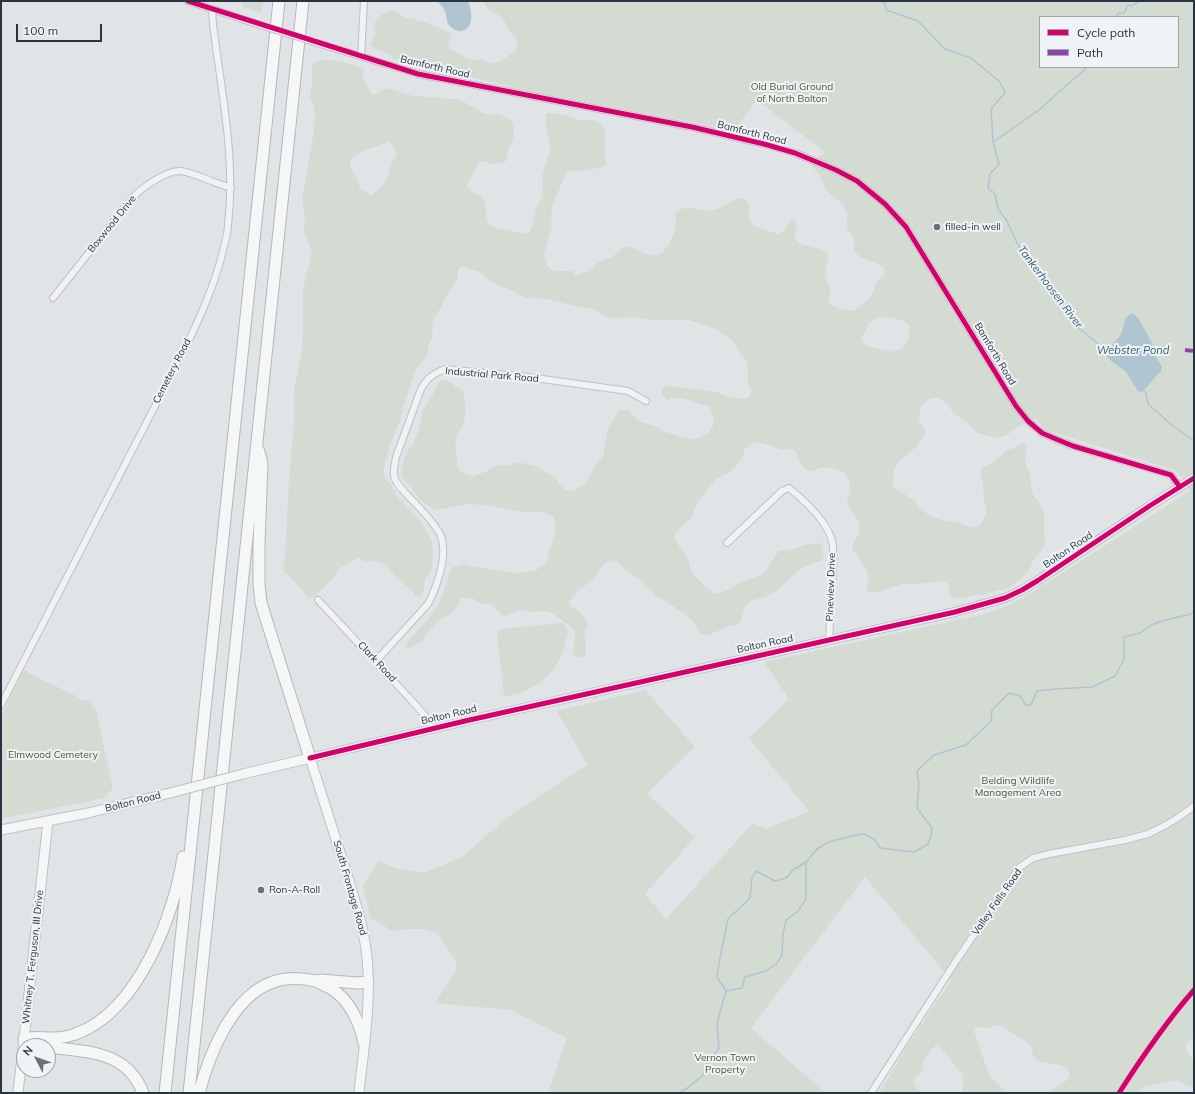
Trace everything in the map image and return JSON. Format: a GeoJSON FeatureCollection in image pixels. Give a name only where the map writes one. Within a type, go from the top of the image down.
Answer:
{"type":"FeatureCollection","features":[{"type":"Feature","properties":{"kind":"highway"},"geometry":{"type":"LineString","coordinates":[[165,1093],[279,1]]}},
{"type":"Feature","properties":{"kind":"highway"},"geometry":{"type":"LineString","coordinates":[[189,1093],[303,1]]}},
{"type":"Feature","properties":{"kind":"highway"},"geometry":{"type":"LineString","coordinates":[[256,443],[262,463],[259,544],[259,584],[261,603],[310,758]]}},
{"type":"Feature","properties":{"kind":"highway"},"geometry":{"type":"LineString","coordinates":[[31,1038],[62,1038],[81,1032],[104,1018],[126,995],[148,961],[160,935],[178,881],[185,840],[193,821]]}},
{"type":"Feature","properties":{"kind":"highway"},"geometry":{"type":"LineString","coordinates":[[199,1093],[208,1062],[218,1040],[233,1015],[248,998],[263,986],[278,980],[296,979],[358,983],[368,982]]}},
{"type":"Feature","properties":{"kind":"highway"},"geometry":{"type":"LineString","coordinates":[[316,981],[334,990],[346,1003],[357,1021],[364,1043]]}},
{"type":"Feature","properties":{"kind":"highway"},"geometry":{"type":"LineString","coordinates":[[56,1048],[91,1052],[112,1058],[130,1072],[140,1084],[144,1093]]}},
{"type":"Feature","properties":{"kind":"main road","name":"Bolton Road"},"geometry":{"type":"LineString","coordinates":[[1,830],[88,813],[310,758]]}},
{"type":"Feature","properties":{"kind":"main road","name":"South Frontage Road"},"geometry":{"type":"LineString","coordinates":[[310,758],[360,918],[365,944],[368,1005],[359,1093]]}},
{"type":"Feature","properties":{"kind":"main road","name":"Whitney T. Ferguson, III Drive"},"geometry":{"type":"LineString","coordinates":[[24,1038],[48,821]]}},
{"type":"Feature","properties":{"kind":"main road","name":"Whitney T. Ferguson, III Drive"},"geometry":{"type":"LineString","coordinates":[[18,1093],[20,1078]]}},
{"type":"Feature","properties":{"kind":"street","name":"Bamforth Road"},"geometry":{"type":"LineString","coordinates":[[188,1],[418,74],[692,127],[764,144],[795,153],[857,181],[885,204],[906,227],[1016,406],[1028,421],[1042,433],[1073,446],[1171,475],[1180,487]]}},
{"type":"Feature","properties":{"kind":"street"},"geometry":{"type":"LineString","coordinates":[[361,56],[364,1]]}},
{"type":"Feature","properties":{"kind":"street","name":"Cemetery Road"},"geometry":{"type":"LineString","coordinates":[[1,705],[202,312],[220,264],[228,226],[231,188],[230,151],[212,9]]}},
{"type":"Feature","properties":{"kind":"street","name":"Boxwood Drive"},"geometry":{"type":"LineString","coordinates":[[53,298],[133,197],[144,187],[167,175],[180,171],[194,174],[231,188]]}},
{"type":"Feature","properties":{"kind":"street","name":"Industrial Park Road"},"geometry":{"type":"LineString","coordinates":[[376,661],[428,604],[434,593],[443,558],[444,546],[441,535],[435,526],[399,486],[394,477],[396,458],[426,380],[434,373],[445,369],[528,378],[628,392],[646,401]]}},
{"type":"Feature","properties":{"kind":"street","name":"Bolton Road"},"geometry":{"type":"LineString","coordinates":[[310,758],[432,728],[955,612],[1005,598],[1038,581],[1194,478]]}},
{"type":"Feature","properties":{"kind":"street","name":"Pineview Drive"},"geometry":{"type":"LineString","coordinates":[[727,543],[782,491],[790,488],[820,519],[832,541],[833,563],[829,640]]}},
{"type":"Feature","properties":{"kind":"street","name":"Clark Road"},"geometry":{"type":"LineString","coordinates":[[318,600],[413,702],[426,717],[432,728]]}},
{"type":"Feature","properties":{"kind":"street","name":"Valley Falls Road"},"geometry":{"type":"LineString","coordinates":[[871,1093],[956,961],[1020,867],[1033,858],[1148,834],[1180,817],[1194,806]]}},
{"type":"Feature","properties":{"kind":"green space"},"geometry":{"type":"Polygon","coordinates":[[[243,1],[263,1],[262,13],[241,6],[243,1]]]}},
{"type":"Feature","properties":{"kind":"green space"},"geometry":{"type":"Polygon","coordinates":[[[482,1],[1194,1],[1194,1038],[1186,1045],[1188,1054],[1194,1061],[1194,1087],[1188,1086],[1177,1080],[1142,1087],[1140,1088],[1141,1093],[1047,1093],[1066,1081],[1070,1075],[1067,1070],[1058,1064],[1041,1062],[1036,1059],[1033,1055],[1031,1045],[1000,1025],[987,1028],[977,1027],[974,1031],[989,1075],[1007,1093],[962,1093],[963,1075],[938,1044],[924,1059],[922,1071],[914,1080],[914,1084],[918,1090],[924,1093],[879,1093],[910,1042],[951,980],[865,877],[751,1028],[826,1093],[548,1093],[567,1038],[511,1010],[435,1003],[457,969],[455,960],[437,933],[423,929],[393,931],[371,919],[363,886],[378,861],[398,869],[424,873],[462,857],[509,816],[587,765],[557,711],[645,690],[695,747],[647,794],[695,837],[645,894],[666,919],[753,823],[766,829],[809,811],[749,738],[789,699],[764,662],[980,615],[1002,608],[1023,598],[1190,491],[1181,477],[1174,470],[1043,429],[1036,418],[1019,426],[1007,435],[996,438],[977,433],[967,422],[954,414],[948,405],[939,398],[931,398],[922,405],[918,419],[924,428],[924,436],[915,448],[898,463],[894,469],[893,484],[894,488],[914,500],[921,509],[930,516],[974,528],[981,524],[986,514],[983,483],[980,472],[982,468],[995,461],[1007,450],[1023,443],[1027,445],[1025,461],[1029,472],[1032,493],[1039,502],[1044,513],[1045,545],[1025,575],[1006,589],[983,595],[955,598],[949,593],[948,585],[944,581],[902,584],[874,593],[867,591],[866,587],[869,580],[866,569],[858,556],[852,550],[860,526],[857,518],[847,503],[850,489],[847,477],[840,471],[831,468],[821,468],[809,471],[803,467],[793,449],[780,450],[770,445],[758,442],[751,444],[744,450],[743,457],[738,464],[730,472],[718,478],[710,486],[697,503],[692,517],[675,534],[676,542],[688,558],[692,573],[705,586],[715,593],[719,593],[764,573],[779,551],[819,543],[823,546],[822,552],[824,558],[821,561],[802,568],[777,590],[766,597],[750,601],[744,607],[740,622],[737,625],[729,626],[707,636],[700,633],[693,622],[685,614],[657,596],[639,579],[614,560],[606,562],[591,581],[578,591],[569,602],[571,607],[579,611],[589,624],[584,632],[586,648],[585,656],[577,658],[573,654],[575,636],[574,629],[552,613],[545,611],[532,612],[520,610],[505,616],[498,612],[494,605],[482,604],[472,598],[460,598],[458,606],[453,612],[443,618],[425,635],[420,643],[411,648],[407,648],[407,643],[440,602],[453,567],[464,564],[516,573],[535,571],[547,562],[555,531],[554,518],[544,512],[523,512],[485,505],[468,504],[437,510],[433,509],[420,500],[403,479],[401,471],[405,457],[413,444],[419,429],[423,410],[440,380],[448,380],[456,387],[463,390],[465,417],[463,425],[458,432],[455,445],[457,467],[462,473],[473,476],[498,465],[522,463],[539,467],[555,477],[563,489],[571,491],[575,490],[587,481],[598,461],[603,456],[608,428],[620,409],[628,410],[639,421],[657,427],[663,431],[685,438],[695,439],[708,434],[713,426],[714,418],[710,407],[682,399],[675,398],[667,400],[662,394],[662,387],[669,386],[716,392],[739,398],[748,398],[751,391],[748,383],[746,360],[741,355],[733,341],[714,328],[689,320],[651,320],[636,317],[612,318],[604,316],[594,309],[578,307],[547,299],[527,298],[492,282],[479,272],[460,267],[456,282],[433,319],[432,339],[428,346],[428,354],[416,369],[403,407],[401,418],[389,448],[383,472],[396,495],[422,523],[432,541],[432,569],[425,579],[423,593],[420,596],[416,596],[412,590],[381,562],[365,561],[358,558],[340,568],[333,578],[312,598],[308,597],[289,575],[284,572],[283,568],[285,558],[294,422],[294,390],[302,350],[303,290],[312,253],[304,230],[305,215],[302,199],[313,137],[315,116],[310,97],[312,66],[317,61],[334,60],[363,68],[362,79],[368,86],[372,95],[387,88],[413,96],[456,99],[483,113],[490,115],[502,115],[511,121],[514,128],[513,140],[505,162],[493,164],[481,161],[467,185],[469,190],[479,195],[484,200],[488,223],[498,229],[510,230],[522,234],[529,232],[533,225],[535,210],[541,200],[543,192],[543,173],[550,151],[546,113],[561,114],[580,120],[593,120],[601,123],[605,132],[604,155],[606,163],[604,166],[594,169],[566,173],[552,207],[552,227],[544,254],[547,266],[553,271],[572,271],[576,275],[587,272],[599,262],[613,256],[625,246],[647,254],[660,254],[666,249],[673,235],[676,226],[676,212],[681,209],[688,208],[712,211],[737,198],[747,201],[749,204],[750,221],[754,226],[779,234],[786,228],[790,220],[794,219],[797,225],[795,236],[798,242],[821,249],[828,253],[829,257],[825,268],[825,273],[830,289],[829,301],[835,307],[851,311],[858,308],[872,294],[876,283],[884,275],[884,268],[881,265],[861,257],[855,252],[854,238],[847,229],[847,214],[844,206],[824,187],[820,175],[812,166],[819,157],[826,153],[757,100],[734,130],[518,89],[460,74],[448,74],[437,70],[421,68],[406,61],[395,59],[385,52],[377,50],[371,45],[375,33],[375,21],[385,13],[394,11],[405,17],[430,24],[451,34],[448,46],[450,49],[461,54],[467,59],[483,60],[493,64],[501,61],[516,50],[518,46],[516,38],[508,29],[505,22],[497,14],[490,11],[482,1]],[[389,142],[356,155],[351,162],[350,167],[360,189],[367,192],[371,196],[387,180],[391,165],[396,156],[396,151],[389,142]],[[887,317],[876,318],[869,323],[862,337],[862,341],[867,346],[893,352],[901,349],[906,344],[909,337],[909,325],[902,321],[887,317]]]}},
{"type":"Feature","properties":{"kind":"green space"},"geometry":{"type":"Polygon","coordinates":[[[564,623],[568,632],[562,654],[550,673],[543,680],[524,691],[504,696],[497,634],[500,629],[564,623]]]}},
{"type":"Feature","properties":{"kind":"green space","name":"Elmwood Cemetery"},"geometry":{"type":"Polygon","coordinates":[[[24,669],[27,672],[76,696],[82,701],[84,699],[96,710],[113,788],[104,798],[1,819],[1,716],[24,669]]]}},
{"type":"Feature","properties":{"kind":"water"},"geometry":{"type":"Polygon","coordinates":[[[437,1],[468,1],[471,20],[468,27],[460,31],[453,29],[447,21],[444,10],[437,1]]]}},
{"type":"Feature","properties":{"kind":"water","name":"Webster Pond"},"geometry":{"type":"Polygon","coordinates":[[[1130,314],[1134,314],[1140,321],[1151,341],[1155,355],[1162,367],[1161,371],[1142,392],[1138,391],[1126,372],[1110,360],[1106,355],[1108,350],[1121,334],[1126,318],[1130,314]]]}},
{"type":"Feature","properties":{"kind":"waterway","name":"Tankerhoosen River"},"geometry":{"type":"LineString","coordinates":[[884,1],[886,10],[918,21],[945,49],[971,58],[1000,82],[1005,93],[991,109],[993,142],[999,164],[990,174],[988,188],[995,194],[998,209],[1007,221],[1018,245],[1080,329],[1108,352]]}},
{"type":"Feature","properties":{"kind":"waterway"},"geometry":{"type":"LineString","coordinates":[[1117,16],[1118,14],[1125,12],[1128,5],[1132,6],[1139,1]]}},
{"type":"Feature","properties":{"kind":"waterway"},"geometry":{"type":"LineString","coordinates":[[993,142],[1039,110],[1085,70],[1085,68]]}},
{"type":"Feature","properties":{"kind":"waterway","name":"Tankerhoosen River"},"geometry":{"type":"LineString","coordinates":[[1143,390],[1146,393],[1148,404],[1173,426],[1194,441]]}},
{"type":"Feature","properties":{"kind":"waterway","name":"Tankerhoosen River"},"geometry":{"type":"LineString","coordinates":[[679,1093],[703,1075],[707,1064],[719,1048],[717,1023],[726,991],[742,988],[745,977],[766,971],[776,964],[782,956],[783,934],[786,920],[798,911],[806,899],[806,862],[817,849],[829,842],[864,834],[874,839],[880,848],[914,852],[928,844],[932,828],[917,808],[919,784],[917,771],[934,755],[966,745],[991,721],[992,710],[1009,693],[1020,696],[1026,705],[1031,705],[1037,691],[1092,687],[1115,676],[1124,659],[1124,637],[1140,633],[1151,625],[1191,614],[1194,611]]}},
{"type":"Feature","properties":{"kind":"waterway","name":"Tankerhoosen River"},"geometry":{"type":"LineString","coordinates":[[726,991],[717,977],[728,919],[750,898],[752,878],[756,871],[775,881],[786,878],[793,870],[806,862]]}},
{"type":"Feature","properties":{"kind":"marked path"},"geometry":{"type":"LineString","coordinates":[[1185,350],[1194,351]]}},
{"type":"Feature","properties":{"kind":"cycle path"},"geometry":{"type":"LineString","coordinates":[[188,1],[418,74],[692,127],[795,153],[836,170],[857,181],[885,204],[906,227],[1016,406],[1028,421],[1042,433],[1073,446],[1171,475],[1180,487]]}},
{"type":"Feature","properties":{"kind":"cycle path"},"geometry":{"type":"LineString","coordinates":[[310,758],[465,721],[955,612],[1005,598],[1037,581],[1194,478]]}},
{"type":"Feature","properties":{"kind":"cycle path"},"geometry":{"type":"LineString","coordinates":[[1119,1093],[1136,1066],[1194,990]]}},
{"type":"Feature","properties":{"kind":"place","name":"filled-in well"},"geometry":{"type":"Point","coordinates":[937,227]}},
{"type":"Feature","properties":{"kind":"place","name":"Ron-A-Roll"},"geometry":{"type":"Point","coordinates":[261,890]}},
{"type":"Feature","properties":{"kind":"park label","name":"Old Burial Ground of North Bolton"},"geometry":{"type":"Point","coordinates":[792,92]}},
{"type":"Feature","properties":{"kind":"park label","name":"Belding Wildlife Management Area"},"geometry":{"type":"Point","coordinates":[1018,786]}},
{"type":"Feature","properties":{"kind":"park label","name":"Vernon Town Property"},"geometry":{"type":"Point","coordinates":[725,1064]}}]}
